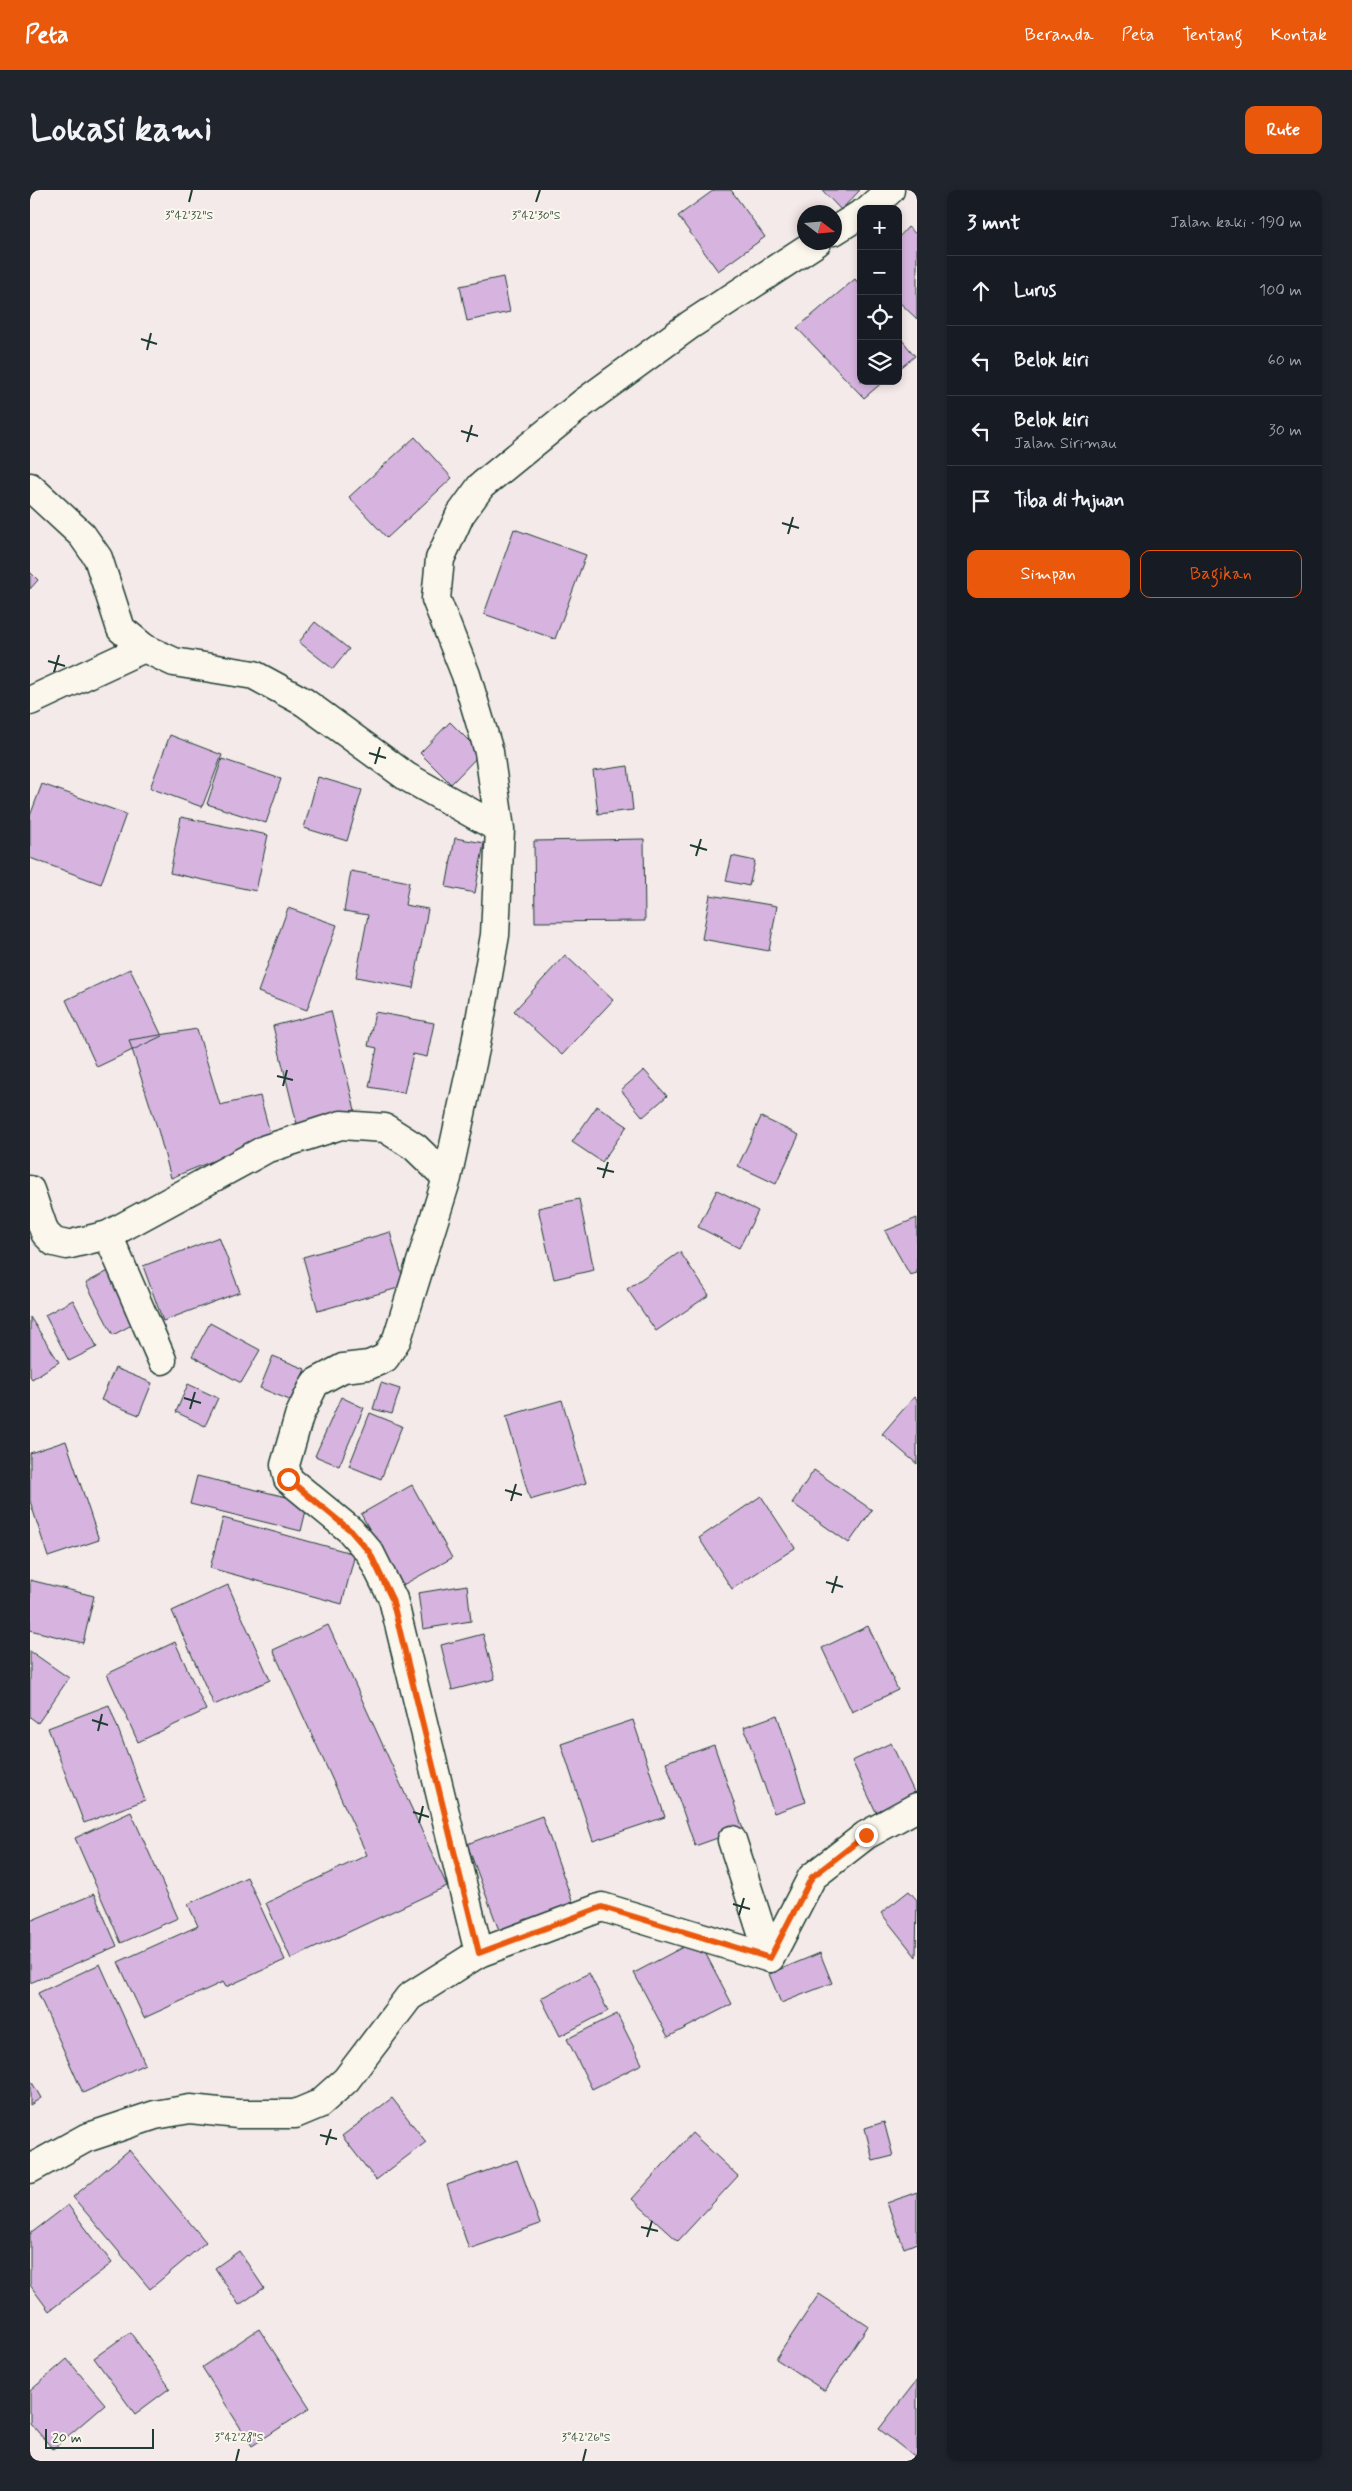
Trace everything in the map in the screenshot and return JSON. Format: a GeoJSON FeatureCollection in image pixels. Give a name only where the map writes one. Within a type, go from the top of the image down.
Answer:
{"type":"FeatureCollection","features":[{"type":"Feature","properties":{"kind":"street"},"geometry":{"type":"LineString","coordinates":[[873,205],[890,190]]}},
{"type":"Feature","properties":{"kind":"street"},"geometry":{"type":"LineString","coordinates":[[842,226],[857,217]]}},
{"type":"Feature","properties":{"kind":"street"},"geometry":{"type":"LineString","coordinates":[[479,1953],[392,1599],[370,1553],[350,1530],[288,1479],[285,1465],[299,1416],[314,1383],[343,1368],[369,1364],[385,1358],[397,1339],[446,1178],[475,1048],[496,935],[500,829],[488,752],[466,675],[436,599],[440,559],[460,515],[481,486],[583,402],[690,325],[805,250]]}},
{"type":"Feature","properties":{"kind":"street"},"geometry":{"type":"LineString","coordinates":[[30,487],[82,535],[98,558],[121,629],[144,648],[174,662],[254,675],[304,702],[407,777],[500,829]]}},
{"type":"Feature","properties":{"kind":"street"},"geometry":{"type":"LineString","coordinates":[[30,701],[144,648]]}},
{"type":"Feature","properties":{"kind":"street"},"geometry":{"type":"LineString","coordinates":[[30,1190],[45,1233],[54,1242],[67,1245],[108,1235],[266,1149],[341,1125],[385,1128],[415,1148],[446,1178]]}},
{"type":"Feature","properties":{"kind":"street"},"geometry":{"type":"LineString","coordinates":[[108,1235],[162,1360]]}},
{"type":"Feature","properties":{"kind":"street"},"geometry":{"type":"LineString","coordinates":[[770,1958],[812,1877],[866,1835],[917,1807]]}},
{"type":"Feature","properties":{"kind":"street"},"geometry":{"type":"LineString","coordinates":[[732,1840],[770,1958]]}},
{"type":"Feature","properties":{"kind":"street"},"geometry":{"type":"LineString","coordinates":[[30,2169],[86,2138],[155,2115],[190,2109],[238,2114],[295,2114],[319,2104],[346,2080],[409,1997],[479,1953],[602,1907],[770,1958]]}},
{"type":"Feature","properties":{"kind":"building"},"geometry":{"type":"Polygon","coordinates":[[[714,190],[731,190],[765,237],[718,271],[678,216],[714,190]]]}},
{"type":"Feature","properties":{"kind":"building"},"geometry":{"type":"Polygon","coordinates":[[[822,190],[860,190],[842,209],[842,205],[836,205],[822,190]]]}},
{"type":"Feature","properties":{"kind":"building"},"geometry":{"type":"Polygon","coordinates":[[[908,227],[917,235],[917,319],[902,305],[902,234],[908,227]]]}},
{"type":"Feature","properties":{"kind":"building"},"geometry":{"type":"Polygon","coordinates":[[[503,277],[510,312],[467,321],[460,286],[503,277]]]}},
{"type":"Feature","properties":{"kind":"building"},"geometry":{"type":"Polygon","coordinates":[[[855,279],[857,282],[857,385],[879,385],[864,398],[797,328],[855,279]]]}},
{"type":"Feature","properties":{"kind":"building"},"geometry":{"type":"Polygon","coordinates":[[[902,340],[915,356],[902,367],[902,340]]]}},
{"type":"Feature","properties":{"kind":"building"},"geometry":{"type":"Polygon","coordinates":[[[415,437],[452,478],[387,538],[349,497],[415,437]]]}},
{"type":"Feature","properties":{"kind":"building"},"geometry":{"type":"Polygon","coordinates":[[[514,529],[586,555],[555,639],[484,614],[514,529]]]}},
{"type":"Feature","properties":{"kind":"building"},"geometry":{"type":"Polygon","coordinates":[[[30,572],[38,580],[30,589],[30,572]]]}},
{"type":"Feature","properties":{"kind":"building"},"geometry":{"type":"Polygon","coordinates":[[[315,622],[349,649],[333,669],[299,642],[315,622]]]}},
{"type":"Feature","properties":{"kind":"building"},"geometry":{"type":"Polygon","coordinates":[[[450,722],[481,753],[451,784],[420,753],[450,722]]]}},
{"type":"Feature","properties":{"kind":"building"},"geometry":{"type":"Polygon","coordinates":[[[170,735],[222,755],[202,807],[150,788],[170,735]]]}},
{"type":"Feature","properties":{"kind":"building"},"geometry":{"type":"Polygon","coordinates":[[[222,759],[281,779],[266,823],[207,804],[222,759]]]}},
{"type":"Feature","properties":{"kind":"building"},"geometry":{"type":"Polygon","coordinates":[[[628,766],[633,810],[598,814],[593,771],[628,766]]]}},
{"type":"Feature","properties":{"kind":"building"},"geometry":{"type":"Polygon","coordinates":[[[318,777],[362,790],[347,841],[304,828],[318,777]]]}},
{"type":"Feature","properties":{"kind":"building"},"geometry":{"type":"Polygon","coordinates":[[[42,784],[126,814],[101,884],[30,858],[30,816],[42,784]]]}},
{"type":"Feature","properties":{"kind":"building"},"geometry":{"type":"Polygon","coordinates":[[[181,817],[268,835],[256,891],[170,873],[181,817]]]}},
{"type":"Feature","properties":{"kind":"building"},"geometry":{"type":"Polygon","coordinates":[[[455,838],[484,843],[475,893],[446,887],[455,838]]]}},
{"type":"Feature","properties":{"kind":"building"},"geometry":{"type":"Polygon","coordinates":[[[644,839],[645,921],[535,922],[534,841],[644,839]]]}},
{"type":"Feature","properties":{"kind":"building"},"geometry":{"type":"Polygon","coordinates":[[[732,856],[755,861],[749,886],[726,881],[732,856]]]}},
{"type":"Feature","properties":{"kind":"building"},"geometry":{"type":"Polygon","coordinates":[[[351,871],[409,882],[405,905],[428,909],[413,988],[356,977],[368,915],[344,911],[351,871]]]}},
{"type":"Feature","properties":{"kind":"building"},"geometry":{"type":"Polygon","coordinates":[[[710,895],[777,906],[769,951],[702,939],[710,895]]]}},
{"type":"Feature","properties":{"kind":"building"},"geometry":{"type":"Polygon","coordinates":[[[288,908],[337,925],[307,1010],[258,992],[288,908]]]}},
{"type":"Feature","properties":{"kind":"building"},"geometry":{"type":"Polygon","coordinates":[[[565,955],[613,1000],[562,1055],[514,1011],[565,955]]]}},
{"type":"Feature","properties":{"kind":"building"},"geometry":{"type":"Polygon","coordinates":[[[130,969],[162,1036],[97,1067],[66,1000],[130,969]]]}},
{"type":"Feature","properties":{"kind":"building"},"geometry":{"type":"Polygon","coordinates":[[[331,1011],[355,1110],[297,1124],[273,1026],[331,1011]]]}},
{"type":"Feature","properties":{"kind":"building"},"geometry":{"type":"Polygon","coordinates":[[[375,1012],[434,1023],[427,1057],[413,1054],[404,1093],[369,1087],[377,1048],[368,1046],[375,1012]]]}},
{"type":"Feature","properties":{"kind":"building"},"geometry":{"type":"Polygon","coordinates":[[[197,1029],[220,1105],[260,1096],[271,1137],[171,1178],[158,1130],[129,1040],[197,1029]]]}},
{"type":"Feature","properties":{"kind":"building"},"geometry":{"type":"Polygon","coordinates":[[[644,1070],[667,1096],[643,1117],[621,1090],[644,1070]]]}},
{"type":"Feature","properties":{"kind":"building"},"geometry":{"type":"Polygon","coordinates":[[[597,1106],[627,1126],[602,1162],[572,1142],[597,1106]]]}},
{"type":"Feature","properties":{"kind":"building"},"geometry":{"type":"Polygon","coordinates":[[[761,1117],[799,1135],[776,1184],[738,1166],[761,1117]]]}},
{"type":"Feature","properties":{"kind":"building"},"geometry":{"type":"Polygon","coordinates":[[[717,1190],[758,1211],[739,1248],[698,1227],[717,1190]]]}},
{"type":"Feature","properties":{"kind":"building"},"geometry":{"type":"Polygon","coordinates":[[[579,1199],[594,1270],[554,1279],[538,1208],[579,1199]]]}},
{"type":"Feature","properties":{"kind":"building"},"geometry":{"type":"Polygon","coordinates":[[[917,1218],[917,1273],[910,1275],[885,1231],[917,1218]]]}},
{"type":"Feature","properties":{"kind":"building"},"geometry":{"type":"Polygon","coordinates":[[[390,1232],[405,1286],[318,1311],[303,1257],[390,1232]]]}},
{"type":"Feature","properties":{"kind":"building"},"geometry":{"type":"Polygon","coordinates":[[[219,1237],[240,1292],[163,1321],[143,1266],[219,1237]]]}},
{"type":"Feature","properties":{"kind":"building"},"geometry":{"type":"Polygon","coordinates":[[[680,1252],[709,1295],[656,1331],[627,1289],[680,1252]]]}},
{"type":"Feature","properties":{"kind":"building"},"geometry":{"type":"Polygon","coordinates":[[[114,1268],[141,1320],[113,1335],[86,1283],[114,1268]]]}},
{"type":"Feature","properties":{"kind":"building"},"geometry":{"type":"Polygon","coordinates":[[[73,1300],[97,1347],[69,1361],[45,1315],[73,1300]]]}},
{"type":"Feature","properties":{"kind":"building"},"geometry":{"type":"Polygon","coordinates":[[[30,1317],[59,1362],[32,1379],[30,1376],[30,1317]]]}},
{"type":"Feature","properties":{"kind":"building"},"geometry":{"type":"Polygon","coordinates":[[[210,1323],[260,1350],[241,1383],[192,1356],[210,1323]]]}},
{"type":"Feature","properties":{"kind":"building"},"geometry":{"type":"Polygon","coordinates":[[[273,1356],[305,1369],[292,1401],[260,1388],[273,1356]]]}},
{"type":"Feature","properties":{"kind":"building"},"geometry":{"type":"Polygon","coordinates":[[[115,1368],[152,1383],[139,1415],[101,1400],[115,1368]]]}},
{"type":"Feature","properties":{"kind":"building"},"geometry":{"type":"Polygon","coordinates":[[[381,1383],[400,1389],[392,1414],[373,1409],[381,1383]]]}},
{"type":"Feature","properties":{"kind":"building"},"geometry":{"type":"Polygon","coordinates":[[[188,1384],[218,1398],[205,1426],[176,1412],[188,1384]]]}},
{"type":"Feature","properties":{"kind":"building"},"geometry":{"type":"Polygon","coordinates":[[[341,1397],[364,1408],[339,1466],[315,1456],[341,1397]]]}},
{"type":"Feature","properties":{"kind":"building"},"geometry":{"type":"Polygon","coordinates":[[[914,1397],[917,1399],[917,1464],[882,1434],[914,1397]]]}},
{"type":"Feature","properties":{"kind":"building"},"geometry":{"type":"Polygon","coordinates":[[[562,1400],[586,1483],[530,1500],[506,1416],[562,1400]]]}},
{"type":"Feature","properties":{"kind":"building"},"geometry":{"type":"Polygon","coordinates":[[[370,1413],[402,1426],[381,1479],[349,1466],[370,1413]]]}},
{"type":"Feature","properties":{"kind":"building"},"geometry":{"type":"Polygon","coordinates":[[[66,1441],[99,1540],[48,1557],[30,1501],[30,1453],[66,1441]]]}},
{"type":"Feature","properties":{"kind":"building"},"geometry":{"type":"Polygon","coordinates":[[[814,1470],[872,1510],[849,1543],[792,1503],[814,1470]]]}},
{"type":"Feature","properties":{"kind":"building"},"geometry":{"type":"Polygon","coordinates":[[[197,1476],[308,1502],[301,1531],[190,1504],[197,1476]]]}},
{"type":"Feature","properties":{"kind":"building"},"geometry":{"type":"Polygon","coordinates":[[[412,1485],[452,1558],[401,1586],[361,1514],[412,1485]]]}},
{"type":"Feature","properties":{"kind":"building"},"geometry":{"type":"Polygon","coordinates":[[[761,1496],[795,1548],[732,1589],[699,1538],[761,1496]]]}},
{"type":"Feature","properties":{"kind":"building"},"geometry":{"type":"Polygon","coordinates":[[[223,1518],[355,1554],[342,1604],[210,1568],[223,1518]]]}},
{"type":"Feature","properties":{"kind":"building"},"geometry":{"type":"Polygon","coordinates":[[[30,1580],[94,1596],[83,1643],[30,1630],[30,1580]]]}},
{"type":"Feature","properties":{"kind":"building"},"geometry":{"type":"Polygon","coordinates":[[[228,1585],[270,1680],[214,1705],[172,1611],[228,1585]]]}},
{"type":"Feature","properties":{"kind":"building"},"geometry":{"type":"Polygon","coordinates":[[[467,1585],[471,1621],[423,1629],[418,1593],[467,1585]]]}},
{"type":"Feature","properties":{"kind":"building"},"geometry":{"type":"Polygon","coordinates":[[[328,1625],[447,1886],[291,1959],[266,1903],[367,1855],[273,1650],[328,1625]]]}},
{"type":"Feature","properties":{"kind":"building"},"geometry":{"type":"Polygon","coordinates":[[[868,1626],[898,1690],[852,1712],[822,1648],[868,1626]]]}},
{"type":"Feature","properties":{"kind":"building"},"geometry":{"type":"Polygon","coordinates":[[[483,1634],[495,1679],[452,1690],[441,1645],[483,1634]]]}},
{"type":"Feature","properties":{"kind":"building"},"geometry":{"type":"Polygon","coordinates":[[[175,1642],[206,1710],[138,1742],[107,1674],[175,1642]]]}},
{"type":"Feature","properties":{"kind":"building"},"geometry":{"type":"Polygon","coordinates":[[[30,1651],[69,1678],[38,1723],[30,1717],[30,1651]]]}},
{"type":"Feature","properties":{"kind":"building"},"geometry":{"type":"Polygon","coordinates":[[[109,1705],[145,1800],[84,1823],[48,1728],[109,1705]]]}},
{"type":"Feature","properties":{"kind":"building"},"geometry":{"type":"Polygon","coordinates":[[[777,1715],[806,1802],[774,1813],[744,1727],[777,1715]]]}},
{"type":"Feature","properties":{"kind":"building"},"geometry":{"type":"Polygon","coordinates":[[[633,1720],[665,1817],[593,1841],[561,1744],[633,1720]]]}},
{"type":"Feature","properties":{"kind":"building"},"geometry":{"type":"Polygon","coordinates":[[[891,1743],[915,1794],[876,1812],[852,1761],[891,1743]]]}},
{"type":"Feature","properties":{"kind":"building"},"geometry":{"type":"Polygon","coordinates":[[[714,1745],[743,1829],[695,1846],[666,1762],[714,1745]]]}},
{"type":"Feature","properties":{"kind":"building"},"geometry":{"type":"Polygon","coordinates":[[[131,1812],[178,1918],[121,1943],[75,1838],[131,1812]]]}},
{"type":"Feature","properties":{"kind":"building"},"geometry":{"type":"Polygon","coordinates":[[[542,1816],[574,1906],[500,1933],[467,1844],[542,1816]]]}},
{"type":"Feature","properties":{"kind":"building"},"geometry":{"type":"Polygon","coordinates":[[[247,1877],[285,1960],[226,1987],[223,1982],[144,2018],[118,1962],[198,1926],[188,1904],[247,1877]]]}},
{"type":"Feature","properties":{"kind":"building"},"geometry":{"type":"Polygon","coordinates":[[[909,1891],[917,1900],[916,1957],[881,1913],[909,1891]]]}},
{"type":"Feature","properties":{"kind":"building"},"geometry":{"type":"Polygon","coordinates":[[[94,1894],[117,1946],[30,1983],[30,1921],[94,1894]]]}},
{"type":"Feature","properties":{"kind":"building"},"geometry":{"type":"Polygon","coordinates":[[[698,1939],[732,2004],[668,2037],[634,1973],[698,1939]]]}},
{"type":"Feature","properties":{"kind":"building"},"geometry":{"type":"Polygon","coordinates":[[[820,1953],[832,1983],[781,2003],[769,1974],[820,1953]]]}},
{"type":"Feature","properties":{"kind":"building"},"geometry":{"type":"Polygon","coordinates":[[[100,1964],[145,2064],[83,2093],[38,1993],[100,1964]]]}},
{"type":"Feature","properties":{"kind":"building"},"geometry":{"type":"Polygon","coordinates":[[[589,1973],[608,2011],[560,2036],[541,1998],[589,1973]]]}},
{"type":"Feature","properties":{"kind":"building"},"geometry":{"type":"Polygon","coordinates":[[[617,2014],[642,2064],[592,2089],[567,2039],[617,2014]]]}},
{"type":"Feature","properties":{"kind":"building"},"geometry":{"type":"Polygon","coordinates":[[[30,2079],[41,2098],[30,2105],[30,2079]]]}},
{"type":"Feature","properties":{"kind":"building"},"geometry":{"type":"Polygon","coordinates":[[[392,2098],[426,2142],[376,2180],[342,2136],[392,2098]]]}},
{"type":"Feature","properties":{"kind":"building"},"geometry":{"type":"Polygon","coordinates":[[[884,2122],[893,2156],[873,2161],[865,2128],[884,2122]]]}},
{"type":"Feature","properties":{"kind":"building"},"geometry":{"type":"Polygon","coordinates":[[[692,2133],[738,2176],[678,2241],[632,2199],[692,2133]]]}},
{"type":"Feature","properties":{"kind":"building"},"geometry":{"type":"Polygon","coordinates":[[[129,2150],[206,2242],[150,2289],[73,2197],[129,2150]]]}},
{"type":"Feature","properties":{"kind":"building"},"geometry":{"type":"Polygon","coordinates":[[[517,2160],[540,2224],[469,2249],[447,2185],[517,2160]]]}},
{"type":"Feature","properties":{"kind":"building"},"geometry":{"type":"Polygon","coordinates":[[[917,2192],[917,2243],[904,2248],[887,2203],[917,2192]]]}},
{"type":"Feature","properties":{"kind":"building"},"geometry":{"type":"Polygon","coordinates":[[[68,2205],[112,2263],[49,2311],[30,2285],[30,2234],[68,2205]]]}},
{"type":"Feature","properties":{"kind":"building"},"geometry":{"type":"Polygon","coordinates":[[[239,2251],[264,2288],[239,2305],[215,2268],[239,2251]]]}},
{"type":"Feature","properties":{"kind":"building"},"geometry":{"type":"Polygon","coordinates":[[[819,2294],[868,2326],[825,2391],[776,2359],[819,2294]]]}},
{"type":"Feature","properties":{"kind":"building"},"geometry":{"type":"Polygon","coordinates":[[[259,2329],[310,2408],[252,2446],[202,2367],[259,2329]]]}},
{"type":"Feature","properties":{"kind":"building"},"geometry":{"type":"Polygon","coordinates":[[[130,2332],[170,2388],[135,2414],[94,2358],[130,2332]]]}},
{"type":"Feature","properties":{"kind":"building"},"geometry":{"type":"Polygon","coordinates":[[[67,2359],[105,2404],[53,2449],[30,2423],[30,2391],[67,2359]]]}},
{"type":"Feature","properties":{"kind":"building"},"geometry":{"type":"Polygon","coordinates":[[[917,2380],[917,2459],[879,2429],[917,2380]]]}},
{"type":"Feature","properties":{"kind":"route"},"geometry":{"type":"LineString","coordinates":[[288,1479],[304,1495],[350,1530],[370,1553],[392,1599],[479,1953],[602,1907],[770,1958],[812,1877],[866,1835]]}}]}
